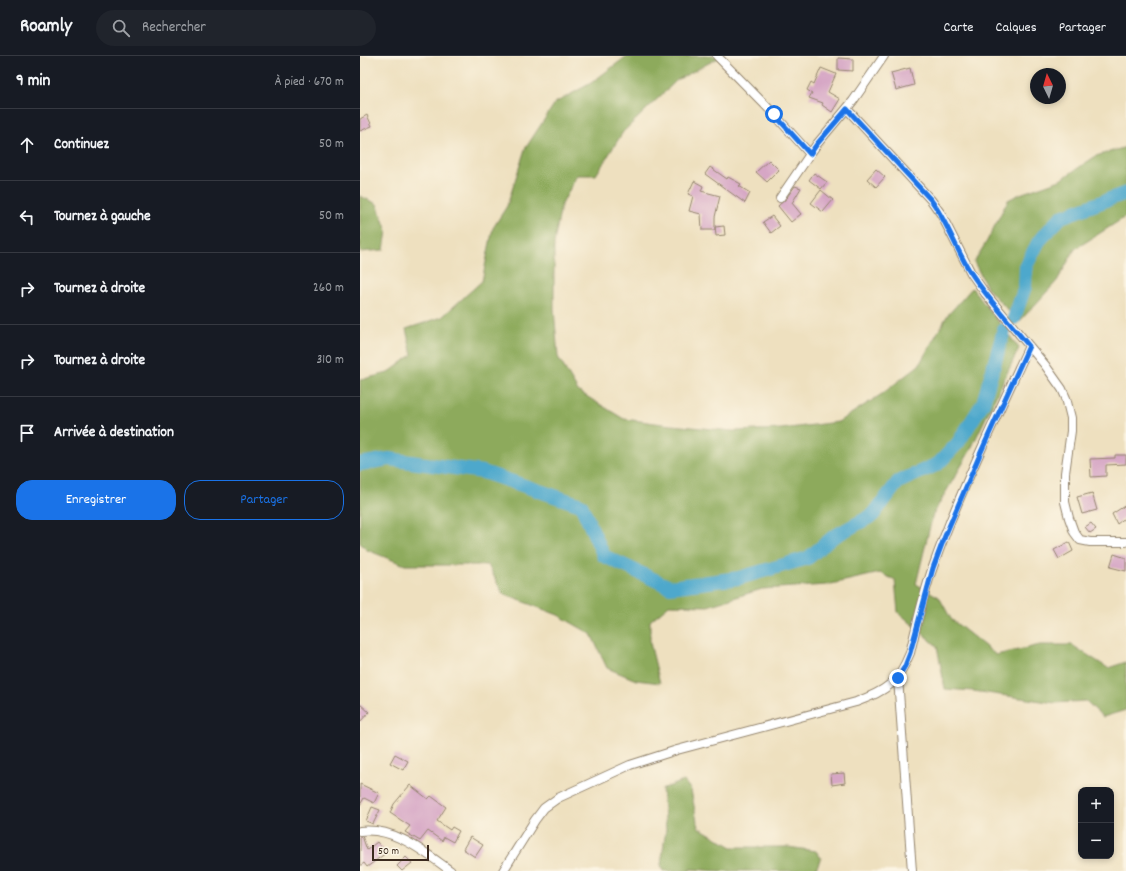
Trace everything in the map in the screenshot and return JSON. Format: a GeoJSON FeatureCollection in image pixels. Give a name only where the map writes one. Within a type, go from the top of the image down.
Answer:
{"type":"FeatureCollection","features":[{"type":"Feature","properties":{"kind":"street"},"geometry":{"type":"LineString","coordinates":[[717,56],[774,114],[810,154]]}},
{"type":"Feature","properties":{"kind":"street"},"geometry":{"type":"LineString","coordinates":[[780,198],[817,144],[847,109],[884,56]]}},
{"type":"Feature","properties":{"kind":"street"},"geometry":{"type":"LineString","coordinates":[[847,109],[931,200],[941,214],[971,273],[985,293],[1046,365],[1062,389],[1069,406],[1071,418],[1071,430],[1064,484],[1065,502],[1074,532],[1080,540],[1090,542],[1126,542]]}},
{"type":"Feature","properties":{"kind":"street"},"geometry":{"type":"LineString","coordinates":[[503,871],[544,808],[558,798],[630,765],[677,750],[856,702],[887,688],[898,678],[910,653],[933,568],[945,536],[1029,346]]}},
{"type":"Feature","properties":{"kind":"street"},"geometry":{"type":"LineString","coordinates":[[898,678],[912,871]]}},
{"type":"Feature","properties":{"kind":"street"},"geometry":{"type":"LineString","coordinates":[[360,831],[380,832],[396,836],[414,845],[451,871]]}},
{"type":"Feature","properties":{"kind":"green space"},"geometry":{"type":"Polygon","coordinates":[[[627,56],[722,56],[677,80],[623,132],[596,175],[577,175],[561,206],[554,243],[554,309],[558,357],[578,391],[624,419],[671,425],[733,431],[781,429],[838,422],[882,394],[919,365],[947,316],[972,288],[1019,348],[970,451],[933,514],[916,584],[939,597],[951,619],[996,655],[1040,645],[1072,645],[1108,668],[1126,662],[1126,710],[1103,717],[1086,701],[1055,703],[973,691],[945,689],[937,646],[898,612],[895,580],[880,573],[827,585],[762,589],[708,606],[669,605],[650,621],[650,643],[660,683],[636,680],[607,668],[591,634],[558,615],[503,594],[488,565],[405,565],[367,550],[360,543],[360,380],[388,373],[412,355],[406,329],[442,317],[482,281],[493,228],[507,206],[525,149],[555,103],[591,83],[627,56]]]}},
{"type":"Feature","properties":{"kind":"green space"},"geometry":{"type":"Polygon","coordinates":[[[1126,147],[1126,217],[1075,249],[1057,281],[1019,322],[988,289],[974,262],[987,241],[1008,200],[1020,194],[1060,180],[1096,156],[1126,147]]]}},
{"type":"Feature","properties":{"kind":"green space"},"geometry":{"type":"Polygon","coordinates":[[[360,196],[377,204],[387,231],[384,250],[360,252],[360,196]]]}},
{"type":"Feature","properties":{"kind":"green space"},"geometry":{"type":"Polygon","coordinates":[[[684,781],[691,790],[698,827],[732,847],[788,847],[816,851],[821,858],[815,871],[721,871],[690,869],[690,871],[664,871],[661,865],[666,829],[662,789],[684,781]]]}},
{"type":"Feature","properties":{"kind":"building"},"geometry":{"type":"Polygon","coordinates":[[[838,58],[853,59],[853,71],[838,70],[838,58]]]}},
{"type":"Feature","properties":{"kind":"building"},"geometry":{"type":"Polygon","coordinates":[[[821,68],[836,74],[828,92],[840,99],[832,112],[822,105],[823,103],[809,98],[812,93],[807,90],[811,82],[814,84],[821,68]]]}},
{"type":"Feature","properties":{"kind":"building"},"geometry":{"type":"Polygon","coordinates":[[[910,68],[914,85],[896,90],[891,73],[910,68]]]}},
{"type":"Feature","properties":{"kind":"building"},"geometry":{"type":"Polygon","coordinates":[[[367,115],[372,126],[360,131],[360,119],[367,115]]]}},
{"type":"Feature","properties":{"kind":"building"},"geometry":{"type":"Polygon","coordinates":[[[769,160],[779,170],[767,182],[756,172],[769,160]]]}},
{"type":"Feature","properties":{"kind":"building"},"geometry":{"type":"Polygon","coordinates":[[[710,167],[727,179],[728,177],[741,184],[739,186],[750,193],[745,203],[705,174],[710,167]]]}},
{"type":"Feature","properties":{"kind":"building"},"geometry":{"type":"Polygon","coordinates":[[[876,169],[885,177],[876,187],[867,179],[876,169]]]}},
{"type":"Feature","properties":{"kind":"building"},"geometry":{"type":"Polygon","coordinates":[[[814,173],[827,182],[821,189],[809,180],[814,173]]]}},
{"type":"Feature","properties":{"kind":"building"},"geometry":{"type":"Polygon","coordinates":[[[694,181],[703,186],[701,191],[720,196],[715,217],[715,230],[702,230],[701,214],[689,211],[693,196],[688,194],[694,181]]]}},
{"type":"Feature","properties":{"kind":"building"},"geometry":{"type":"Polygon","coordinates":[[[795,186],[801,188],[792,203],[801,214],[791,222],[778,206],[788,197],[795,186]]]}},
{"type":"Feature","properties":{"kind":"building"},"geometry":{"type":"Polygon","coordinates":[[[821,190],[833,200],[823,212],[811,203],[821,190]]]}},
{"type":"Feature","properties":{"kind":"building"},"geometry":{"type":"Polygon","coordinates":[[[772,216],[780,226],[771,233],[763,222],[772,216]]]}},
{"type":"Feature","properties":{"kind":"building"},"geometry":{"type":"Polygon","coordinates":[[[724,226],[725,235],[716,236],[715,227],[724,226]]]}},
{"type":"Feature","properties":{"kind":"building"},"geometry":{"type":"Polygon","coordinates":[[[1115,455],[1126,455],[1126,464],[1106,465],[1106,476],[1091,477],[1090,459],[1115,458],[1115,455]]]}},
{"type":"Feature","properties":{"kind":"building"},"geometry":{"type":"Polygon","coordinates":[[[1092,493],[1097,510],[1082,514],[1077,497],[1092,493]]]}},
{"type":"Feature","properties":{"kind":"building"},"geometry":{"type":"Polygon","coordinates":[[[1126,505],[1126,517],[1117,524],[1112,514],[1126,505]]]}},
{"type":"Feature","properties":{"kind":"building"},"geometry":{"type":"Polygon","coordinates":[[[1091,523],[1096,529],[1090,533],[1085,527],[1091,523]]]}},
{"type":"Feature","properties":{"kind":"building"},"geometry":{"type":"Polygon","coordinates":[[[1069,542],[1073,551],[1059,559],[1054,550],[1069,542]]]}},
{"type":"Feature","properties":{"kind":"building"},"geometry":{"type":"Polygon","coordinates":[[[1114,554],[1126,558],[1126,571],[1110,567],[1114,554]]]}},
{"type":"Feature","properties":{"kind":"building"},"geometry":{"type":"Polygon","coordinates":[[[360,704],[369,712],[360,722],[360,704]]]}},
{"type":"Feature","properties":{"kind":"building"},"geometry":{"type":"Polygon","coordinates":[[[395,754],[408,761],[403,770],[390,763],[395,754]]]}},
{"type":"Feature","properties":{"kind":"building"},"geometry":{"type":"Polygon","coordinates":[[[844,773],[845,783],[832,785],[831,774],[844,773]]]}},
{"type":"Feature","properties":{"kind":"building"},"geometry":{"type":"Polygon","coordinates":[[[360,784],[379,793],[374,803],[364,798],[360,805],[360,784]]]}},
{"type":"Feature","properties":{"kind":"building"},"geometry":{"type":"Polygon","coordinates":[[[410,785],[428,799],[431,796],[446,807],[437,821],[450,830],[452,827],[459,831],[453,842],[444,837],[442,841],[428,831],[420,841],[405,832],[410,826],[390,813],[394,804],[410,785]]]}},
{"type":"Feature","properties":{"kind":"building"},"geometry":{"type":"Polygon","coordinates":[[[372,807],[380,810],[373,824],[366,821],[372,807]]]}},
{"type":"Feature","properties":{"kind":"building"},"geometry":{"type":"Polygon","coordinates":[[[360,836],[362,836],[367,850],[377,842],[386,853],[367,867],[364,863],[360,866],[360,836]]]}},
{"type":"Feature","properties":{"kind":"building"},"geometry":{"type":"Polygon","coordinates":[[[470,837],[483,845],[475,857],[463,849],[470,837]]]}},
{"type":"Feature","properties":{"kind":"building"},"geometry":{"type":"Polygon","coordinates":[[[406,857],[412,863],[402,871],[397,866],[406,857]]]}},
{"type":"Feature","properties":{"kind":"waterway"},"geometry":{"type":"LineString","coordinates":[[1014,318],[1025,287],[1026,266],[1039,241],[1061,217],[1126,193]]}},
{"type":"Feature","properties":{"kind":"waterway"},"geometry":{"type":"LineString","coordinates":[[360,464],[389,459],[483,472],[581,505],[604,556],[670,587],[739,578],[808,558],[833,537],[873,515],[898,482],[938,464],[958,443],[983,403],[1004,330]]}},
{"type":"Feature","properties":{"kind":"route"},"geometry":{"type":"LineString","coordinates":[[774,114],[810,154],[847,109],[896,164],[931,200],[950,230],[971,273],[985,293],[1029,346],[945,536],[923,601],[910,653],[898,678]]}}]}
